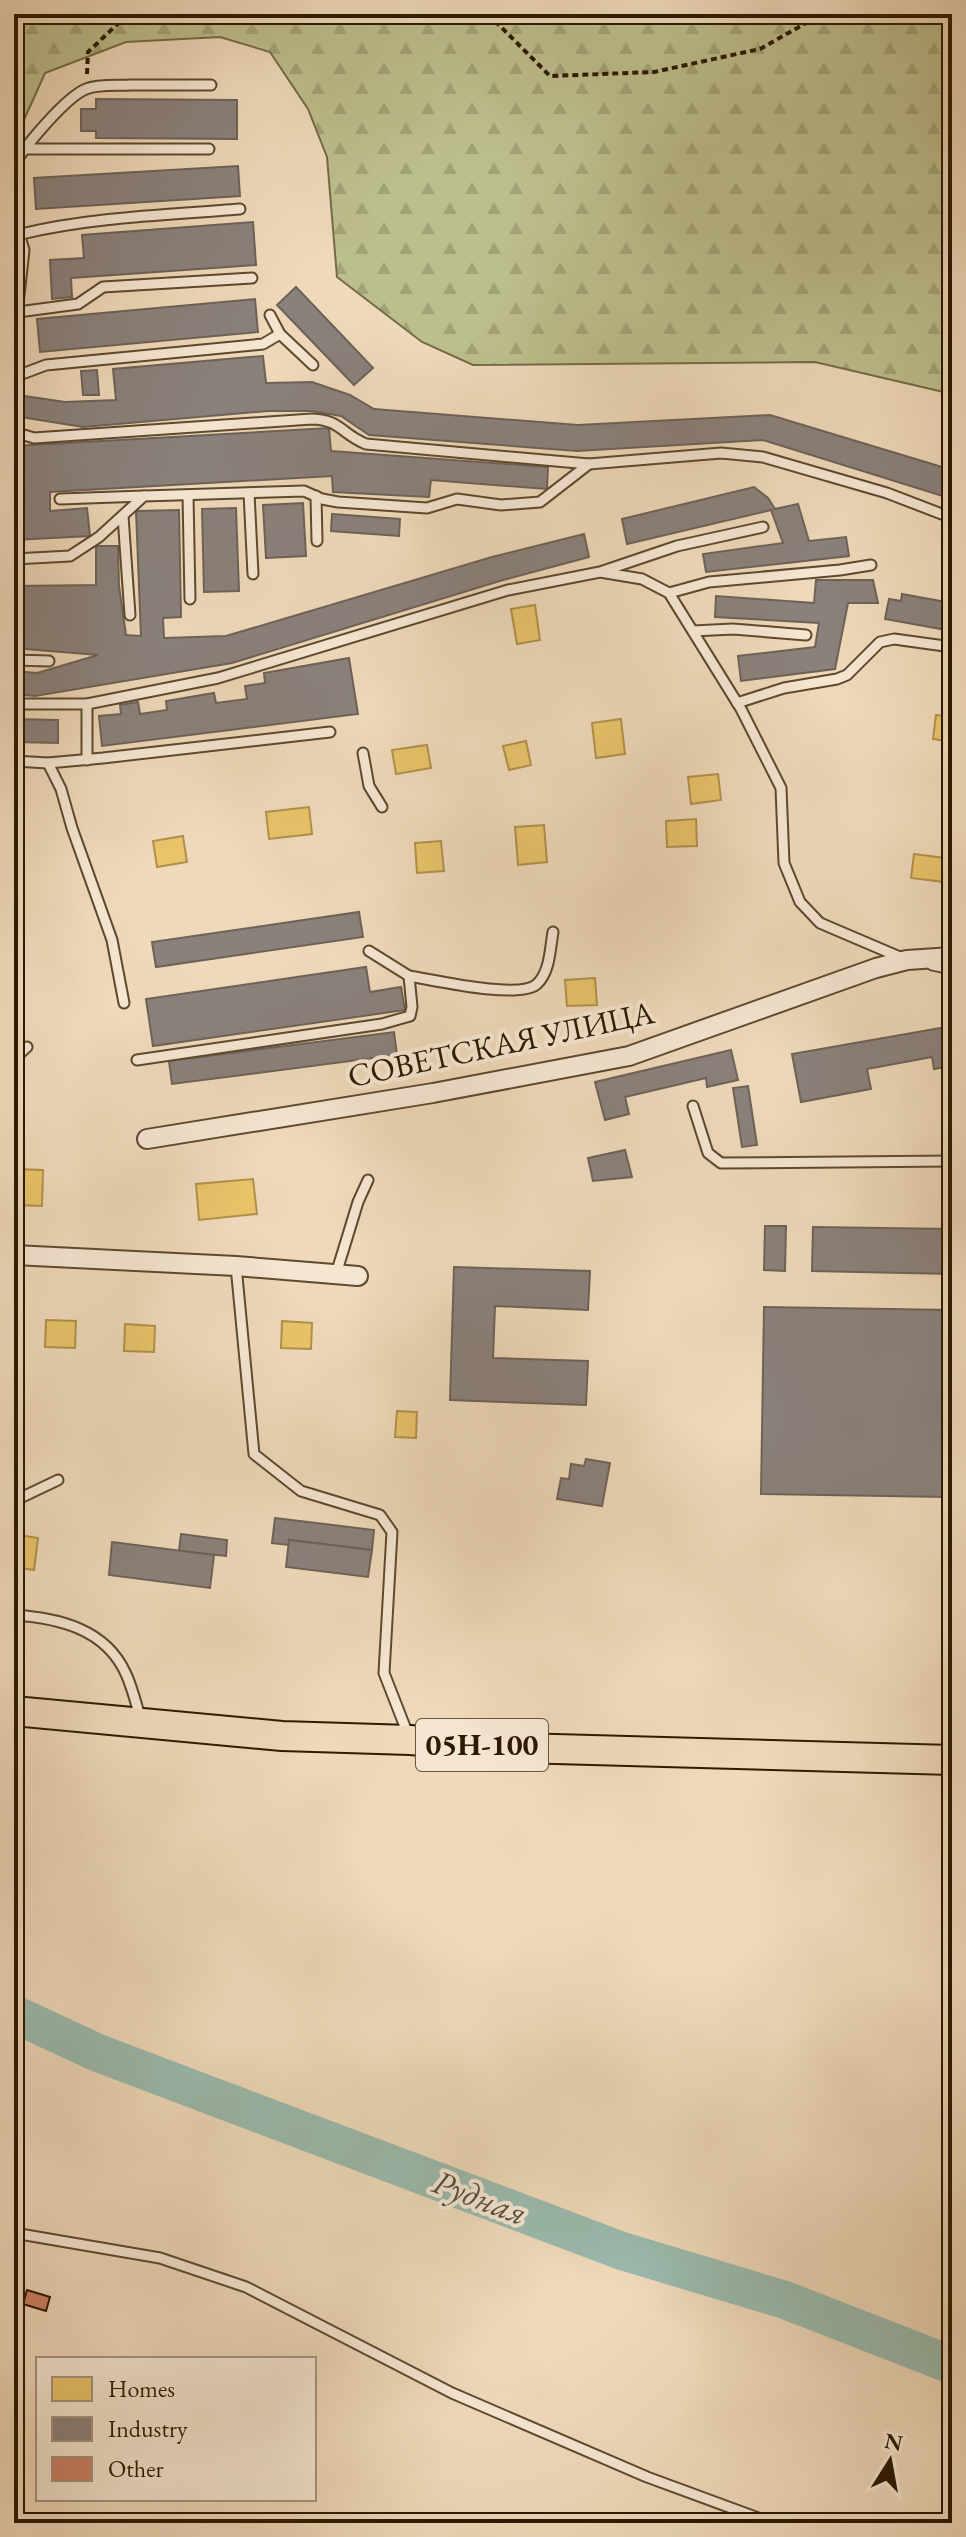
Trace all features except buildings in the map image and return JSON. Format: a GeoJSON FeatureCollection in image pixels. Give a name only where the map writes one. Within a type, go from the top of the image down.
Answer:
{"type":"FeatureCollection","features":[{"type":"Feature","properties":{"kind":"main road","name":"05Н-100"},"geometry":{"type":"LineString","coordinates":[[14,1711],[282,1736],[410,1740],[519,1748],[952,1760]]}},
{"type":"Feature","properties":{"kind":"street","name":"СОВЕТСКАЯ УЛИЦА"},"geometry":{"type":"LineString","coordinates":[[147,1139],[433,1093],[629,1056],[876,968],[907,960],[952,957]]}},
{"type":"Feature","properties":{"kind":"street"},"geometry":{"type":"LineString","coordinates":[[14,1255],[236,1266],[358,1276]]}},
{"type":"Feature","properties":{"kind":"lane"},"geometry":{"type":"LineString","coordinates":[[14,165],[23,149],[74,96],[87,88],[211,85]]}},
{"type":"Feature","properties":{"kind":"lane"},"geometry":{"type":"LineString","coordinates":[[23,149],[209,149]]}},
{"type":"Feature","properties":{"kind":"lane"},"geometry":{"type":"LineString","coordinates":[[21,234],[110,219],[240,209]]}},
{"type":"Feature","properties":{"kind":"lane"},"geometry":{"type":"LineString","coordinates":[[14,217],[24,250],[14,340]]}},
{"type":"Feature","properties":{"kind":"lane"},"geometry":{"type":"LineString","coordinates":[[18,312],[78,304],[103,287],[252,278]]}},
{"type":"Feature","properties":{"kind":"lane"},"geometry":{"type":"LineString","coordinates":[[270,315],[280,334],[313,365]]}},
{"type":"Feature","properties":{"kind":"lane"},"geometry":{"type":"LineString","coordinates":[[14,377],[46,365],[263,344],[280,334]]}},
{"type":"Feature","properties":{"kind":"lane"},"geometry":{"type":"LineString","coordinates":[[14,432],[34,438],[312,419],[330,420],[350,438],[366,444],[589,464],[721,453],[763,457],[887,493],[952,518]]}},
{"type":"Feature","properties":{"kind":"lane"},"geometry":{"type":"LineString","coordinates":[[60,499],[304,491],[338,502],[427,508],[457,499],[501,505],[540,502],[589,464]]}},
{"type":"Feature","properties":{"kind":"lane"},"geometry":{"type":"LineString","coordinates":[[249,493],[253,574]]}},
{"type":"Feature","properties":{"kind":"lane"},"geometry":{"type":"LineString","coordinates":[[188,495],[190,599]]}},
{"type":"Feature","properties":{"kind":"lane"},"geometry":{"type":"LineString","coordinates":[[14,559],[70,556],[99,537],[144,496]]}},
{"type":"Feature","properties":{"kind":"lane"},"geometry":{"type":"LineString","coordinates":[[316,496],[317,541]]}},
{"type":"Feature","properties":{"kind":"lane"},"geometry":{"type":"LineString","coordinates":[[123,516],[130,615]]}},
{"type":"Feature","properties":{"kind":"lane"},"geometry":{"type":"LineString","coordinates":[[14,704],[87,704],[218,678],[508,590],[600,572],[677,546],[763,527]]}},
{"type":"Feature","properties":{"kind":"lane"},"geometry":{"type":"LineString","coordinates":[[669,593],[709,582],[871,565]]}},
{"type":"Feature","properties":{"kind":"lane"},"geometry":{"type":"LineString","coordinates":[[600,572],[642,579],[669,593],[737,703],[781,788],[784,863],[800,902],[820,923],[907,960],[942,967],[952,973]]}},
{"type":"Feature","properties":{"kind":"lane"},"geometry":{"type":"LineString","coordinates":[[693,631],[733,629],[806,635]]}},
{"type":"Feature","properties":{"kind":"lane"},"geometry":{"type":"LineString","coordinates":[[737,703],[784,688],[847,675],[880,642],[894,639],[952,647]]}},
{"type":"Feature","properties":{"kind":"lane"},"geometry":{"type":"LineString","coordinates":[[14,660],[49,661]]}},
{"type":"Feature","properties":{"kind":"lane"},"geometry":{"type":"LineString","coordinates":[[87,704],[87,760]]}},
{"type":"Feature","properties":{"kind":"lane"},"geometry":{"type":"LineString","coordinates":[[14,761],[48,763],[87,760],[330,732]]}},
{"type":"Feature","properties":{"kind":"lane"},"geometry":{"type":"LineString","coordinates":[[363,753],[369,786],[382,807]]}},
{"type":"Feature","properties":{"kind":"lane"},"geometry":{"type":"LineString","coordinates":[[48,763],[61,789],[112,940],[124,1003]]}},
{"type":"Feature","properties":{"kind":"lane"},"geometry":{"type":"LineString","coordinates":[[369,951],[409,976],[522,992],[535,987],[545,973],[553,932]]}},
{"type":"Feature","properties":{"kind":"lane"},"geometry":{"type":"LineString","coordinates":[[137,1060],[382,1024],[410,1016],[409,976]]}},
{"type":"Feature","properties":{"kind":"lane"},"geometry":{"type":"LineString","coordinates":[[14,1059],[27,1047]]}},
{"type":"Feature","properties":{"kind":"lane"},"geometry":{"type":"LineString","coordinates":[[693,1106],[708,1153],[721,1163],[952,1161]]}},
{"type":"Feature","properties":{"kind":"lane"},"geometry":{"type":"LineString","coordinates":[[336,1274],[368,1180]]}},
{"type":"Feature","properties":{"kind":"lane"},"geometry":{"type":"LineString","coordinates":[[236,1266],[254,1454],[301,1491],[380,1515],[392,1532],[384,1673],[410,1740]]}},
{"type":"Feature","properties":{"kind":"lane"},"geometry":{"type":"LineString","coordinates":[[14,1501],[58,1480]]}},
{"type":"Feature","properties":{"kind":"lane"},"geometry":{"type":"LineString","coordinates":[[14,1615],[66,1623],[101,1639],[126,1672],[142,1724]]}},
{"type":"Feature","properties":{"kind":"lane"},"geometry":{"type":"LineString","coordinates":[[14,2233],[160,2258],[246,2287],[452,2393],[647,2477],[772,2523]]}},
{"type":"Feature","properties":{"kind":"path"},"geometry":{"type":"LineString","coordinates":[[87,88],[88,52],[128,14]]}},
{"type":"Feature","properties":{"kind":"path"},"geometry":{"type":"LineString","coordinates":[[488,14],[550,76],[654,72],[760,49],[822,14]]}},
{"type":"Feature","properties":{"kind":"green space"},"geometry":{"type":"Polygon","coordinates":[[[14,14],[952,14],[952,394],[815,362],[473,365],[422,342],[337,277],[327,157],[308,109],[270,52],[220,37],[126,42],[45,73],[14,142],[14,14]]]}},
{"type":"Feature","properties":{"kind":"waterway","name":"Рудная"},"geometry":{"type":"LineString","coordinates":[[14,2014],[98,2053],[622,2251],[785,2300],[952,2365]]}}]}
